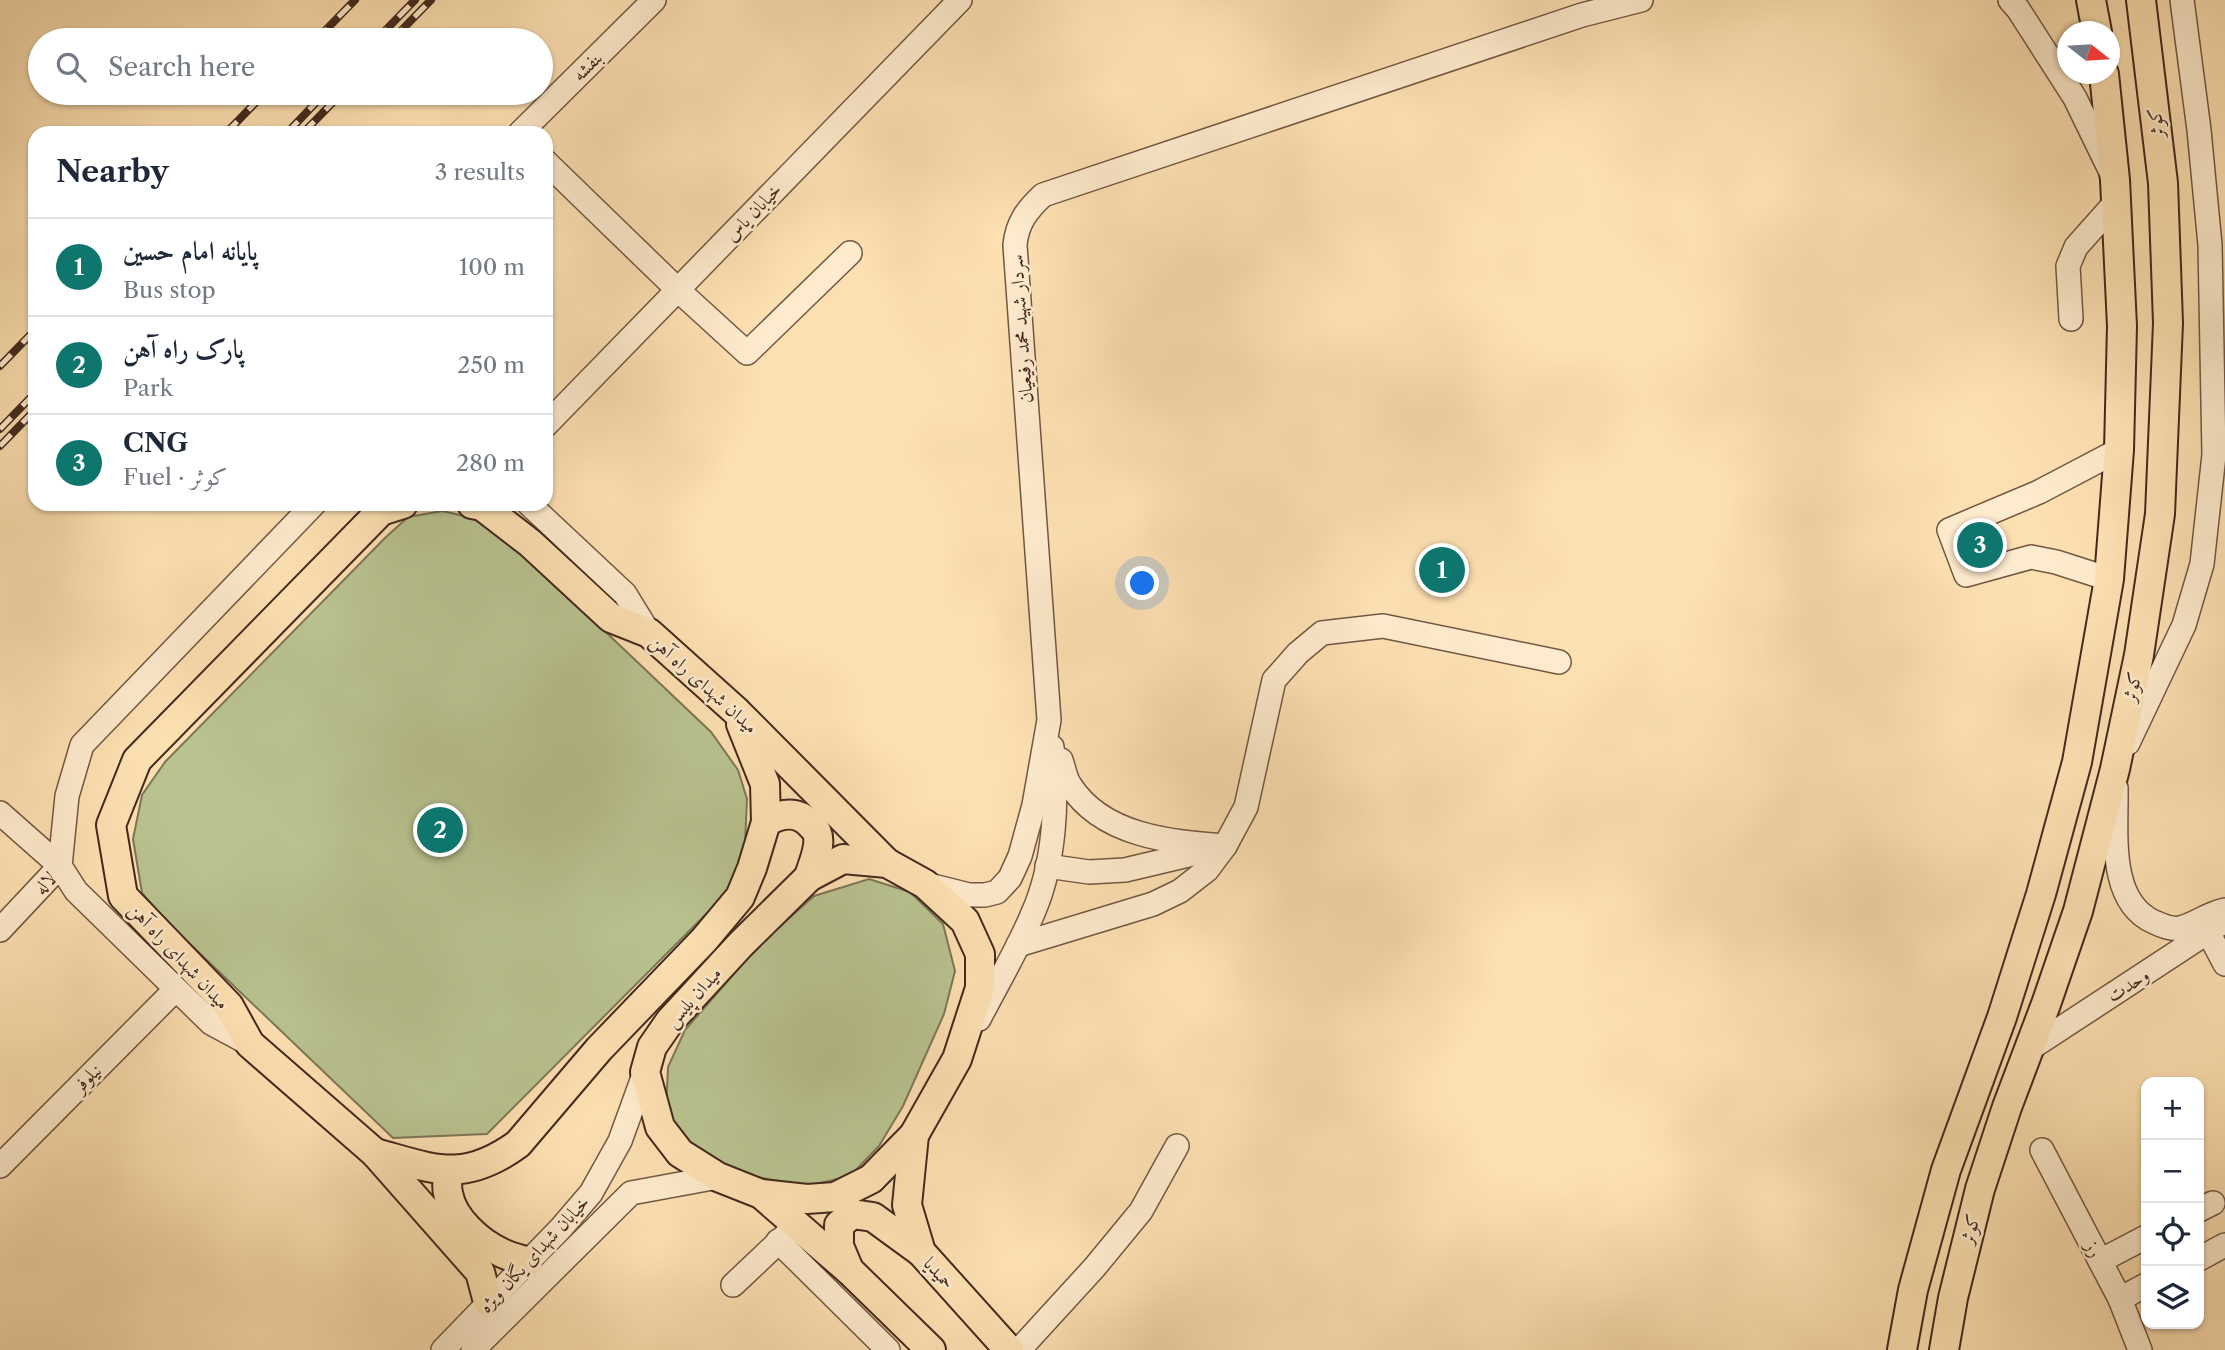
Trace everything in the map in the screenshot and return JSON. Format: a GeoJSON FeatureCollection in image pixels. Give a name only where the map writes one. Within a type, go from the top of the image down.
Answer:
{"type":"FeatureCollection","features":[{"type":"Feature","properties":{"kind":"main road"},"geometry":{"type":"LineString","coordinates":[[2091,0],[2094,21]]}},
{"type":"Feature","properties":{"kind":"main road","name":"کوثر"},"geometry":{"type":"LineString","coordinates":[[1944,1350],[1953,1298],[1980,1189],[2078,911],[2115,769],[2139,655],[2160,514],[2168,323],[2163,183],[2141,0]]}},
{"type":"Feature","properties":{"kind":"main road","name":"کوثر"},"geometry":{"type":"LineString","coordinates":[[1902,1350],[1913,1290],[1946,1170],[2002,1017],[2041,894],[2073,775],[2109,579],[2119,450],[2122,326],[2116,191],[2105,84]]}},
{"type":"Feature","properties":{"kind":"main road","name":"میدان شهدای راه آهن"},"geometry":{"type":"LineString","coordinates":[[380,511],[137,760],[111,825],[123,896],[229,1006],[250,1044],[375,1153],[480,1272],[488,1302]]}},
{"type":"Feature","properties":{"kind":"main road","name":"میدان شهدای راه آهن"},"geometry":{"type":"LineString","coordinates":[[488,511],[530,543],[611,618],[649,633],[737,712],[887,863]]}},
{"type":"Feature","properties":{"kind":"main road"},"geometry":{"type":"LineString","coordinates":[[375,1153],[448,1171],[494,1159],[518,1144],[600,1049],[704,940],[740,897],[752,868],[765,822],[765,784],[737,712]]}},
{"type":"Feature","properties":{"kind":"main road"},"geometry":{"type":"LineString","coordinates":[[765,822],[785,814],[797,815],[808,821],[817,833],[817,849],[809,877]]}},
{"type":"Feature","properties":{"kind":"main road","name":"میدان پلیس"},"geometry":{"type":"LineString","coordinates":[[843,859],[887,863],[925,884],[965,921],[979,954],[980,988],[957,1059],[914,1135],[871,1178],[835,1197],[807,1199],[761,1194],[718,1177],[680,1153],[660,1127],[645,1072],[652,1047],[670,1021],[741,944],[809,877],[843,859]]}},
{"type":"Feature","properties":{"kind":"main road","name":"حمیدیا"},"geometry":{"type":"LineString","coordinates":[[914,1135],[907,1205],[920,1252],[1009,1350]]}},
{"type":"Feature","properties":{"kind":"main road"},"geometry":{"type":"LineString","coordinates":[[448,1171],[448,1194],[455,1212],[466,1226],[479,1239],[501,1253],[528,1262]]}},
{"type":"Feature","properties":{"kind":"main road"},"geometry":{"type":"LineString","coordinates":[[761,1194],[788,1233],[850,1271],[931,1350]]}},
{"type":"Feature","properties":{"kind":"main road"},"geometry":{"type":"LineString","coordinates":[[850,1271],[839,1246],[839,1225],[852,1214],[873,1217],[920,1252]]}},
{"type":"Feature","properties":{"kind":"street","name":"بنفشه"},"geometry":{"type":"LineString","coordinates":[[553,100],[654,0]]}},
{"type":"Feature","properties":{"kind":"street","name":"خیابان یاس"},"geometry":{"type":"LineString","coordinates":[[553,418],[960,0]]}},
{"type":"Feature","properties":{"kind":"street","name":"سردار شهید محمد رفیعیان"},"geometry":{"type":"LineString","coordinates":[[925,884],[969,895],[985,895],[998,892],[1010,878],[1020,856],[1034,805],[1049,720],[1015,245],[1016,229],[1028,209],[1043,195],[1578,8],[1641,0]]}},
{"type":"Feature","properties":{"kind":"street"},"geometry":{"type":"LineString","coordinates":[[2010,0],[2075,98],[2116,191],[2076,247],[2068,266],[2071,319]]}},
{"type":"Feature","properties":{"kind":"street"},"geometry":{"type":"LineString","coordinates":[[2182,0],[2199,130],[2210,245],[2214,456],[2202,564],[2184,625],[2115,769],[2118,874],[2130,904],[2147,919],[2163,926],[2179,928],[2211,912],[2225,909]]}},
{"type":"Feature","properties":{"kind":"street","name":"بنفشه"},"geometry":{"type":"LineString","coordinates":[[527,126],[548,105]]}},
{"type":"Feature","properties":{"kind":"street"},"geometry":{"type":"LineString","coordinates":[[553,169],[747,353],[850,253]]}},
{"type":"Feature","properties":{"kind":"street"},"geometry":{"type":"LineString","coordinates":[[2109,579],[2031,557],[1966,575],[1949,530],[2039,492],[2119,450]]}},
{"type":"Feature","properties":{"kind":"street"},"geometry":{"type":"LineString","coordinates":[[60,866],[67,796],[82,745],[307,511]]}},
{"type":"Feature","properties":{"kind":"street"},"geometry":{"type":"LineString","coordinates":[[536,511],[625,594],[649,633]]}},
{"type":"Feature","properties":{"kind":"street"},"geometry":{"type":"LineString","coordinates":[[1018,945],[1153,904],[1180,891],[1207,870],[1225,846],[1246,807],[1274,680],[1298,653],[1322,633],[1383,626],[1559,662]]}},
{"type":"Feature","properties":{"kind":"street"},"geometry":{"type":"LineString","coordinates":[[1049,720],[1069,784],[1096,814],[1116,825],[1172,842],[1225,846]]}},
{"type":"Feature","properties":{"kind":"street"},"geometry":{"type":"LineString","coordinates":[[957,1059],[1035,910],[1047,866],[1055,815],[1055,777],[1049,720]]}},
{"type":"Feature","properties":{"kind":"street"},"geometry":{"type":"LineString","coordinates":[[0,813],[60,866],[76,891],[175,990],[211,1023],[250,1044]]}},
{"type":"Feature","properties":{"kind":"street"},"geometry":{"type":"LineString","coordinates":[[1047,866],[1089,872],[1125,870],[1225,846]]}},
{"type":"Feature","properties":{"kind":"street","name":"لاله"},"geometry":{"type":"LineString","coordinates":[[0,930],[60,866]]}},
{"type":"Feature","properties":{"kind":"street"},"geometry":{"type":"LineString","coordinates":[[2216,925],[2225,964]]}},
{"type":"Feature","properties":{"kind":"street","name":"وحدت"},"geometry":{"type":"LineString","coordinates":[[2028,1049],[2216,925]]}},
{"type":"Feature","properties":{"kind":"street","name":"نیلوفر"},"geometry":{"type":"LineString","coordinates":[[0,1166],[175,990]]}},
{"type":"Feature","properties":{"kind":"street","name":"خیابان شهدای یگان ویژه"},"geometry":{"type":"LineString","coordinates":[[443,1350],[591,1193],[620,1141],[645,1072]]}},
{"type":"Feature","properties":{"kind":"street"},"geometry":{"type":"LineString","coordinates":[[1019,1350],[1094,1268],[1141,1211],[1177,1146]]}},
{"type":"Feature","properties":{"kind":"street","name":"رز"},"geometry":{"type":"LineString","coordinates":[[2042,1150],[2120,1299],[2140,1350]]}},
{"type":"Feature","properties":{"kind":"street","name":"خیابان شهدای یگان ویژه"},"geometry":{"type":"LineString","coordinates":[[473,1350],[631,1193],[718,1177]]}},
{"type":"Feature","properties":{"kind":"street"},"geometry":{"type":"LineString","coordinates":[[733,1285],[788,1233],[888,1350]]}},
{"type":"Feature","properties":{"kind":"street"},"geometry":{"type":"LineString","coordinates":[[2100,1261],[2141,1240]]}},
{"type":"Feature","properties":{"kind":"street"},"geometry":{"type":"LineString","coordinates":[[2204,1256],[2225,1245]]}},
{"type":"Feature","properties":{"kind":"street"},"geometry":{"type":"LineString","coordinates":[[2120,1299],[2141,1288]]}},
{"type":"Feature","properties":{"kind":"green space"},"geometry":{"type":"Polygon","coordinates":[[[442,511],[482,520],[512,543],[711,732],[738,770],[747,799],[744,866],[719,901],[487,1134],[393,1138],[166,921],[142,893],[133,839],[142,795],[165,762],[408,517],[442,511]]]}},
{"type":"Feature","properties":{"kind":"green space"},"geometry":{"type":"Polygon","coordinates":[[[869,879],[910,892],[943,924],[955,971],[944,1014],[903,1106],[879,1146],[850,1176],[808,1186],[751,1176],[690,1149],[666,1111],[668,1067],[685,1030],[760,944],[814,896],[869,879]]]}},
{"type":"Feature","properties":{"kind":"railway"},"geometry":{"type":"LineString","coordinates":[[328,28],[355,0]]}},
{"type":"Feature","properties":{"kind":"railway"},"geometry":{"type":"LineString","coordinates":[[388,28],[415,0]]}},
{"type":"Feature","properties":{"kind":"railway"},"geometry":{"type":"LineString","coordinates":[[404,28],[431,0]]}},
{"type":"Feature","properties":{"kind":"railway"},"geometry":{"type":"LineString","coordinates":[[233,126],[253,105]]}},
{"type":"Feature","properties":{"kind":"railway"},"geometry":{"type":"LineString","coordinates":[[294,126],[314,105]]}},
{"type":"Feature","properties":{"kind":"railway"},"geometry":{"type":"LineString","coordinates":[[310,126],[330,105]]}},
{"type":"Feature","properties":{"kind":"railway"},"geometry":{"type":"LineString","coordinates":[[0,366],[28,337]]}},
{"type":"Feature","properties":{"kind":"railway"},"geometry":{"type":"LineString","coordinates":[[0,429],[28,400]]}},
{"type":"Feature","properties":{"kind":"railway"},"geometry":{"type":"LineString","coordinates":[[0,446],[28,417]]}},
{"type":"Feature","properties":{"kind":"place","name":"CNG"},"geometry":{"type":"Point","coordinates":[1980,545]}},
{"type":"Feature","properties":{"kind":"place","name":"پایانه امام حسین"},"geometry":{"type":"Point","coordinates":[1442,570]}},
{"type":"Feature","properties":{"kind":"place","name":"پارک راه آهن"},"geometry":{"type":"Point","coordinates":[440,830]}}]}
